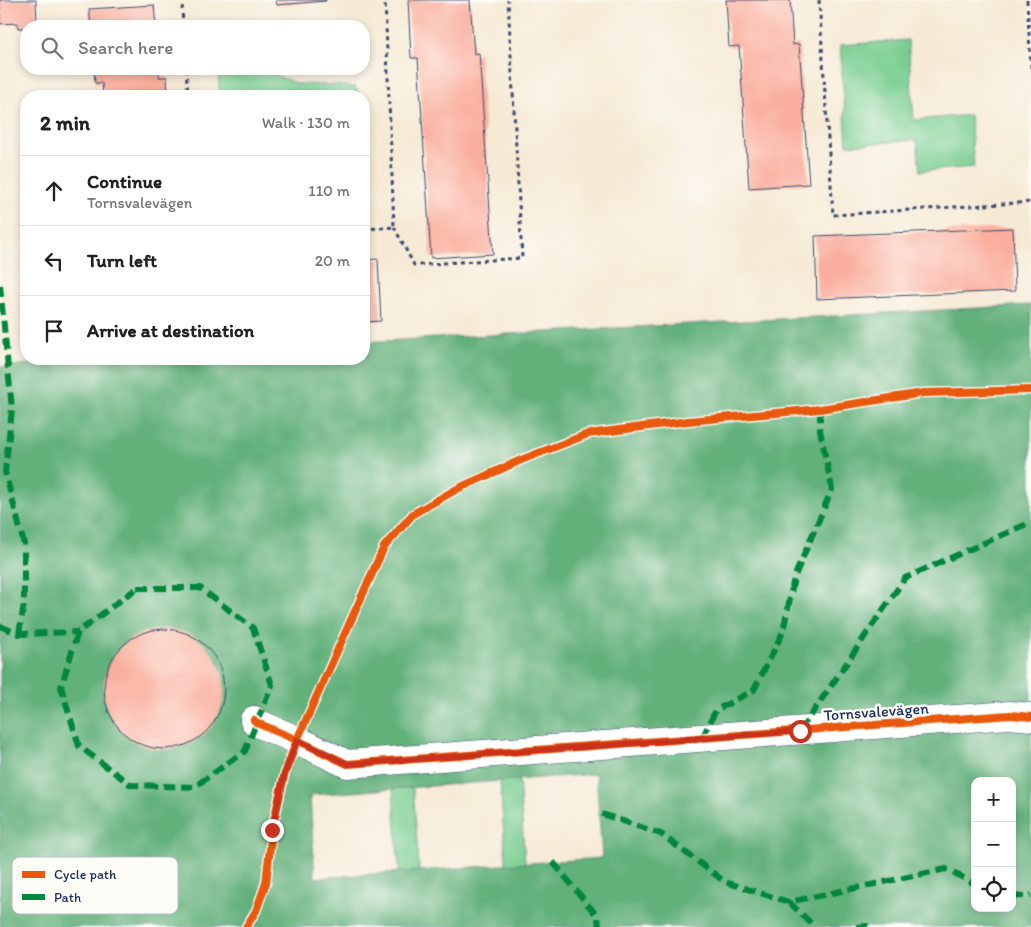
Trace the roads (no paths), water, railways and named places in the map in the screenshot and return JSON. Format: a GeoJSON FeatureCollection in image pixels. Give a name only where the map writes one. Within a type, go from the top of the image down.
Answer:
{"type":"FeatureCollection","features":[{"type":"Feature","properties":{"kind":"street","name":"Tornsvalevägen"},"geometry":{"type":"LineString","coordinates":[[254,720],[348,764],[1010,715],[1031,717]]}}]}
